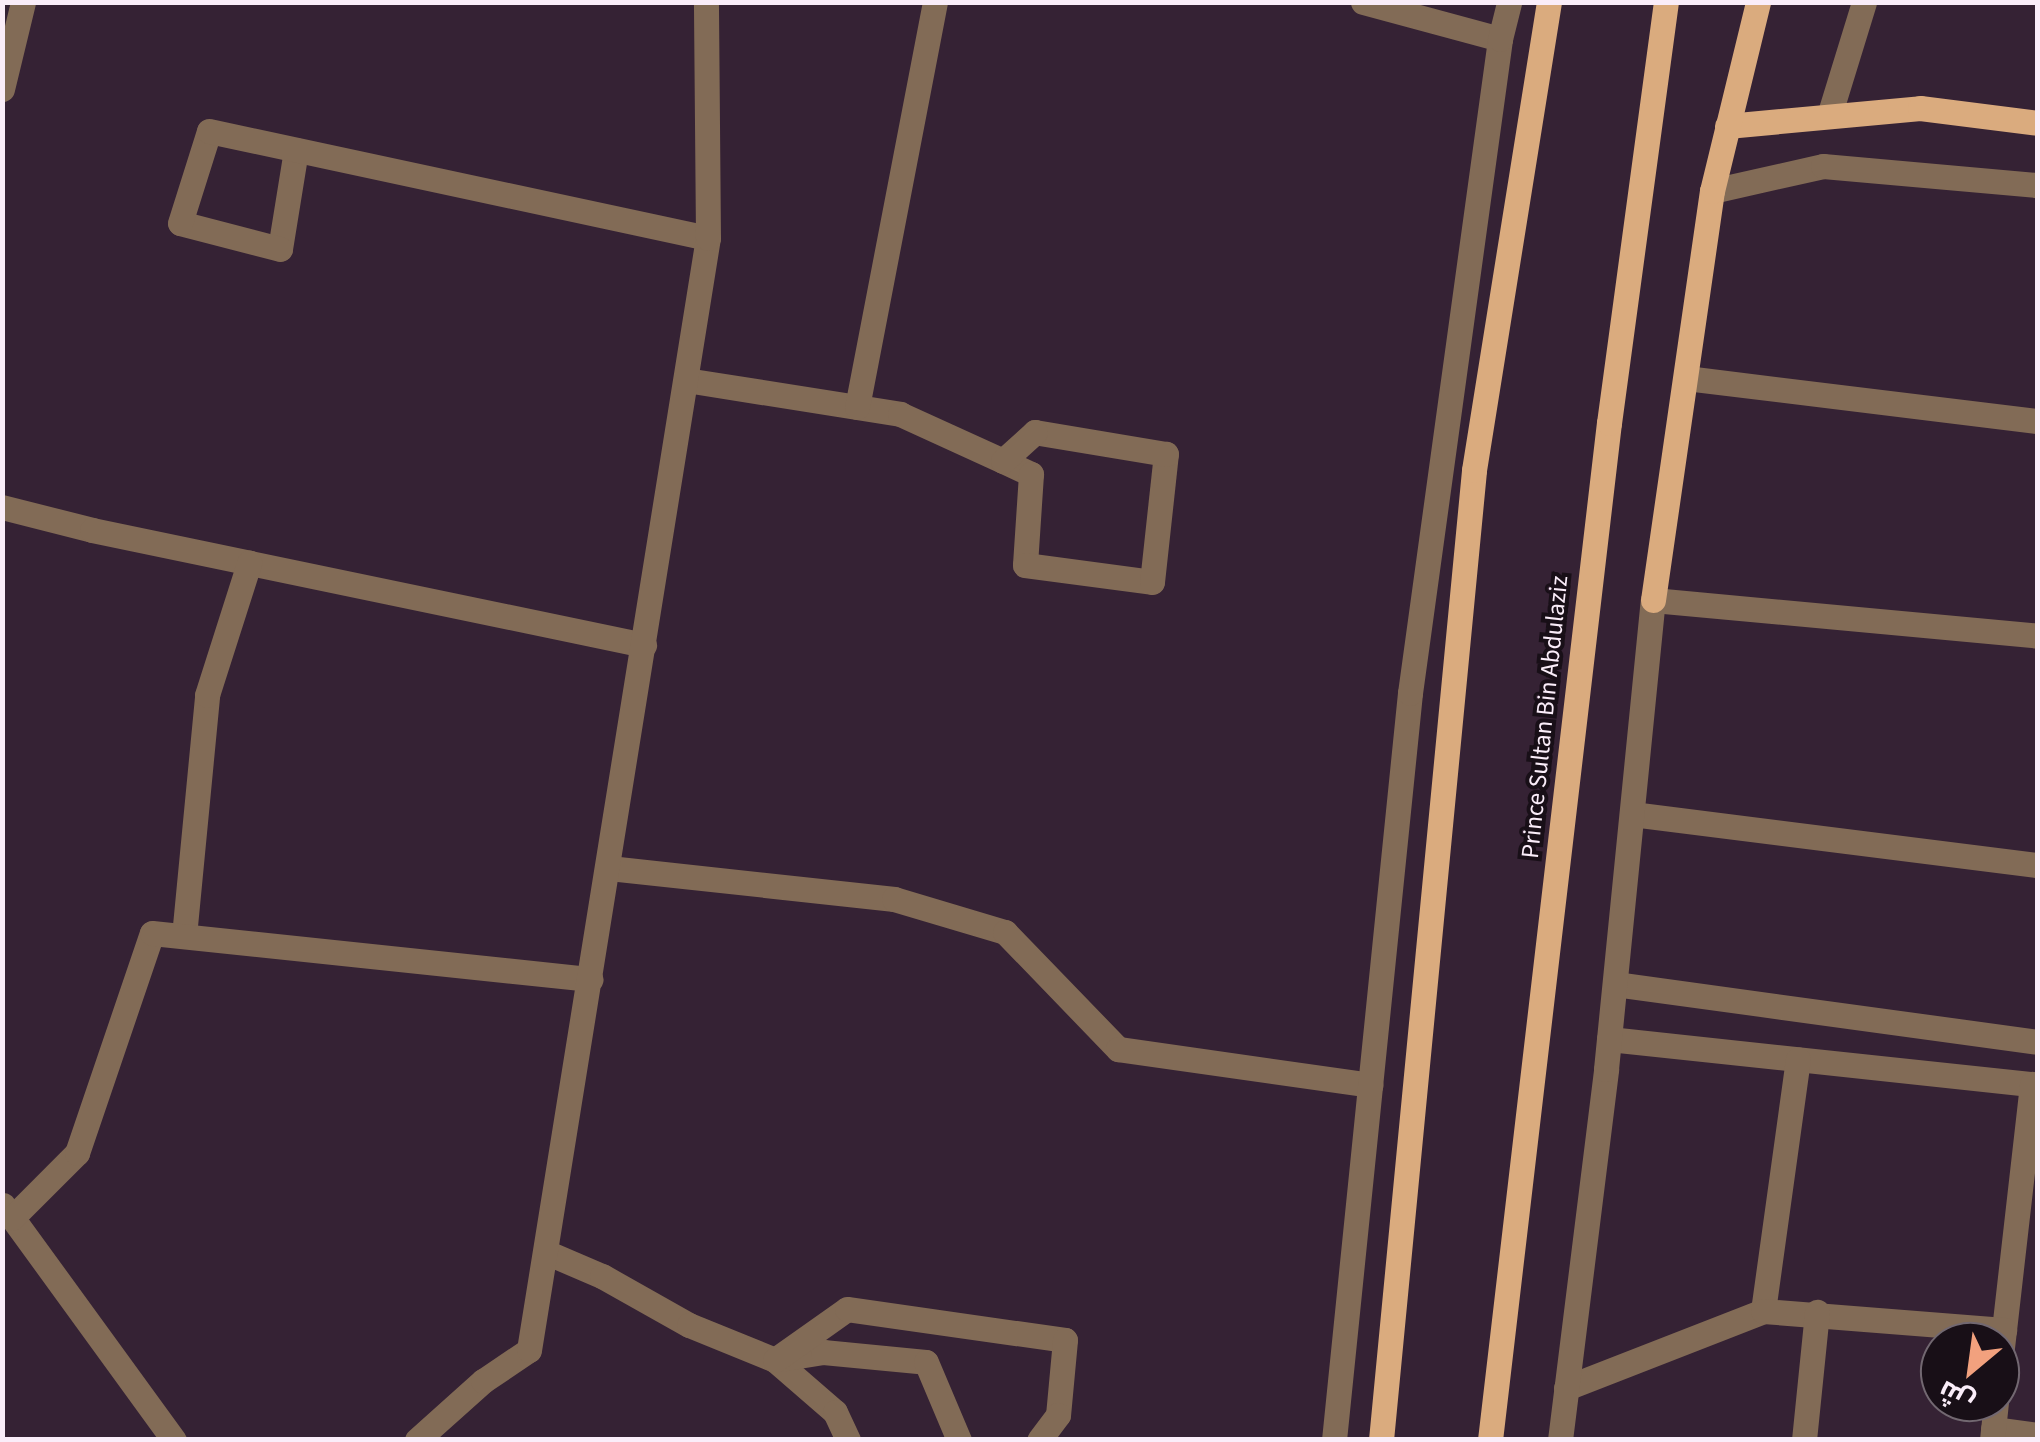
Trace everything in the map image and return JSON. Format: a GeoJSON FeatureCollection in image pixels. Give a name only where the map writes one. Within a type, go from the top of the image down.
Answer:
{"type":"FeatureCollection","features":[{"type":"Feature","properties":{"kind":"main road"},"geometry":{"type":"LineString","coordinates":[[1381,1440],[1474,470],[1548,2]]}},
{"type":"Feature","properties":{"kind":"main road","name":"Prince Sultan Bin Abdulaziz"},"geometry":{"type":"LineString","coordinates":[[1490,1440],[1608,423],[1666,2]]}},
{"type":"Feature","properties":{"kind":"main road"},"geometry":{"type":"LineString","coordinates":[[1654,600],[1712,191],[1758,2]]}},
{"type":"Feature","properties":{"kind":"main road"},"geometry":{"type":"LineString","coordinates":[[1727,126],[1920,108],[2038,123]]}},
{"type":"Feature","properties":{"kind":"street"},"geometry":{"type":"LineString","coordinates":[[2,88],[23,2]]}},
{"type":"Feature","properties":{"kind":"street"},"geometry":{"type":"LineString","coordinates":[[417,1440],[483,1381],[530,1350],[708,238],[706,2]]}},
{"type":"Feature","properties":{"kind":"street"},"geometry":{"type":"LineString","coordinates":[[857,407],[935,2]]}},
{"type":"Feature","properties":{"kind":"street"},"geometry":{"type":"LineString","coordinates":[[1363,2],[1500,40]]}},
{"type":"Feature","properties":{"kind":"street"},"geometry":{"type":"LineString","coordinates":[[1334,1440],[1410,693],[1500,40],[1510,2]]}},
{"type":"Feature","properties":{"kind":"street"},"geometry":{"type":"LineString","coordinates":[[1829,116],[1864,2]]}},
{"type":"Feature","properties":{"kind":"street"},"geometry":{"type":"LineString","coordinates":[[296,150],[280,250],[180,223],[209,131],[708,238]]}},
{"type":"Feature","properties":{"kind":"street"},"geometry":{"type":"LineString","coordinates":[[1712,191],[1823,166],[2038,185]]}},
{"type":"Feature","properties":{"kind":"street"},"geometry":{"type":"LineString","coordinates":[[1686,378],[2038,421]]}},
{"type":"Feature","properties":{"kind":"street"},"geometry":{"type":"LineString","coordinates":[[686,380],[900,414],[1031,474],[1025,565],[1152,582],[1166,454],[1035,432],[1003,461]]}},
{"type":"Feature","properties":{"kind":"street"},"geometry":{"type":"LineString","coordinates":[[2,507],[248,563],[644,645]]}},
{"type":"Feature","properties":{"kind":"street"},"geometry":{"type":"LineString","coordinates":[[184,936],[207,695],[248,563]]}},
{"type":"Feature","properties":{"kind":"street"},"geometry":{"type":"LineString","coordinates":[[1560,1440],[1609,1038],[1654,600],[2038,636]]}},
{"type":"Feature","properties":{"kind":"street"},"geometry":{"type":"LineString","coordinates":[[1632,814],[2038,865]]}},
{"type":"Feature","properties":{"kind":"street"},"geometry":{"type":"LineString","coordinates":[[609,868],[894,899],[1005,932],[1118,1048],[1370,1085]]}},
{"type":"Feature","properties":{"kind":"street"},"geometry":{"type":"LineString","coordinates":[[174,1440],[7,1212],[77,1153],[152,933],[591,979]]}},
{"type":"Feature","properties":{"kind":"street"},"geometry":{"type":"LineString","coordinates":[[1615,984],[2038,1042]]}},
{"type":"Feature","properties":{"kind":"street"},"geometry":{"type":"LineString","coordinates":[[1609,1038],[2035,1085],[2005,1322]]}},
{"type":"Feature","properties":{"kind":"street"},"geometry":{"type":"LineString","coordinates":[[1763,1311],[1798,1059]]}},
{"type":"Feature","properties":{"kind":"street"},"geometry":{"type":"LineString","coordinates":[[548,1253],[602,1276],[690,1325],[775,1360],[834,1412],[848,1440]]}},
{"type":"Feature","properties":{"kind":"street"},"geometry":{"type":"LineString","coordinates":[[775,1360],[848,1308],[1064,1340],[1058,1416],[1039,1440]]}},
{"type":"Feature","properties":{"kind":"street"},"geometry":{"type":"LineString","coordinates":[[1566,1388],[1763,1311],[1920,1322]]}},
{"type":"Feature","properties":{"kind":"street"},"geometry":{"type":"LineString","coordinates":[[1804,1440],[1816,1312]]}},
{"type":"Feature","properties":{"kind":"street"},"geometry":{"type":"LineString","coordinates":[[775,1360],[823,1352],[926,1362],[960,1440]]}},
{"type":"Feature","properties":{"kind":"street"},"geometry":{"type":"LineString","coordinates":[[1992,1434],[2038,1435]]}}]}
